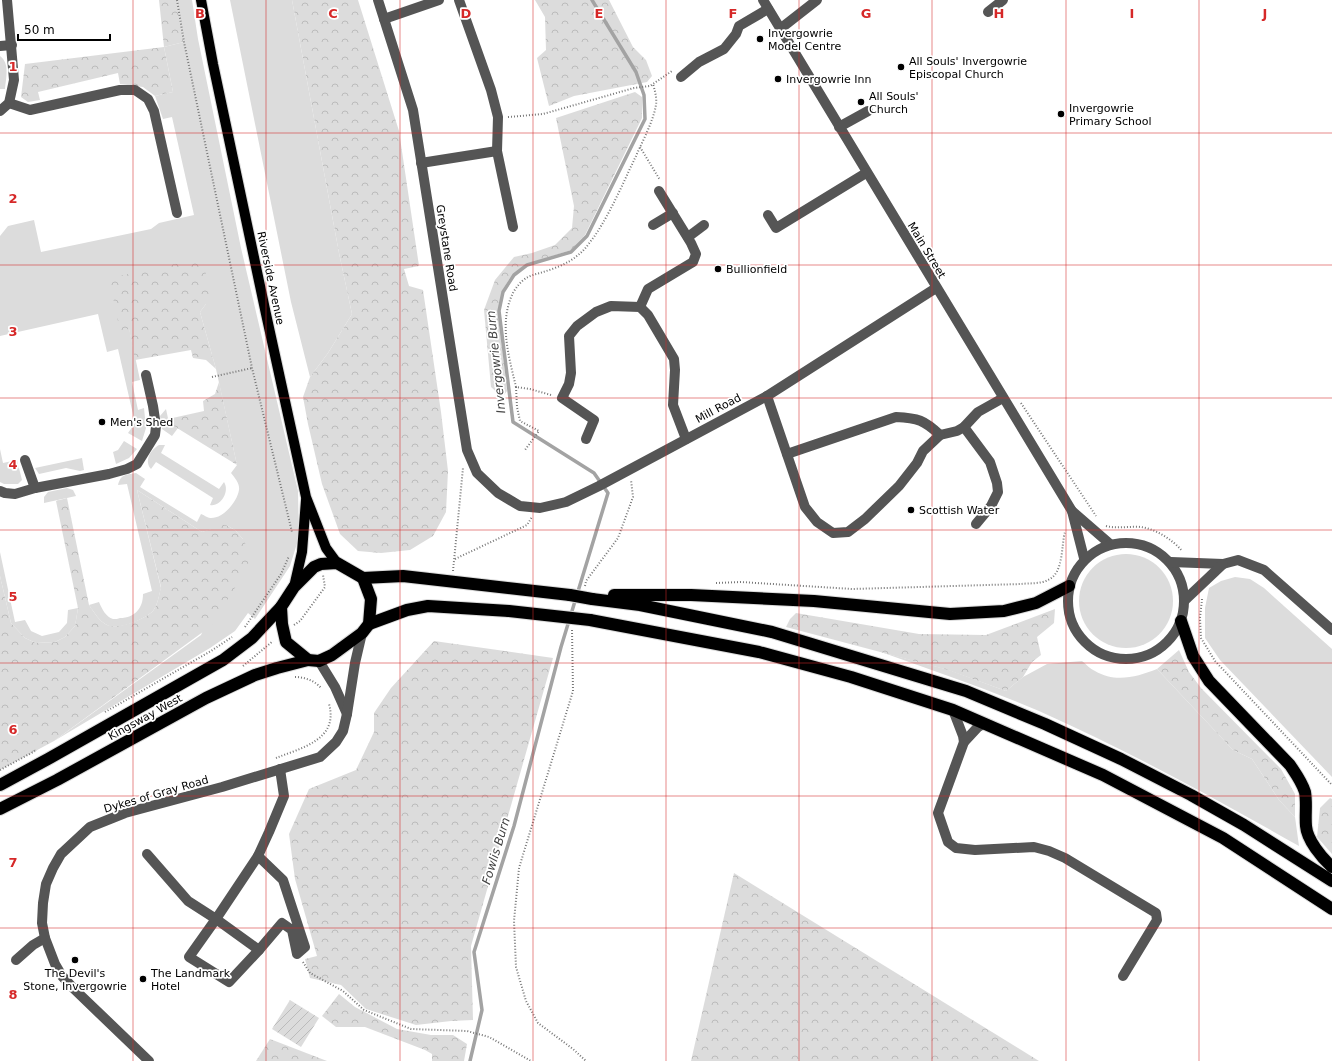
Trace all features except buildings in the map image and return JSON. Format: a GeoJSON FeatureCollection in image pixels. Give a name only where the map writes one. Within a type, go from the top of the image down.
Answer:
{"type":"FeatureCollection","features":[{"type":"Feature","properties":{"kind":"highway"},"geometry":{"type":"LineString","coordinates":[[321,564],[337,563],[363,578],[403,576],[592,597],[640,605],[772,632],[966,691],[1045,724],[1114,756],[1190,795],[1244,825],[1332,881]]}},
{"type":"Feature","properties":{"kind":"highway","name":"Kingsway West"},"geometry":{"type":"LineString","coordinates":[[0,785],[55,756],[223,660],[252,638],[281,607],[294,587],[314,567],[321,564]]}},
{"type":"Feature","properties":{"kind":"highway"},"geometry":{"type":"LineString","coordinates":[[363,578],[371,600],[365,628]]}},
{"type":"Feature","properties":{"kind":"highway"},"geometry":{"type":"LineString","coordinates":[[592,597],[691,595],[814,601],[950,614],[1004,611],[1036,603],[1068,586]]}},
{"type":"Feature","properties":{"kind":"highway","name":"Kingsway West"},"geometry":{"type":"LineString","coordinates":[[0,809],[57,780],[206,698],[247,679],[277,668],[314,661],[332,655],[365,628],[407,610],[428,606],[509,611],[590,620],[759,652],[851,677],[953,710],[1103,775],[1223,838],[1332,909]]}},
{"type":"Feature","properties":{"kind":"highway"},"geometry":{"type":"LineString","coordinates":[[281,607],[286,642],[314,661]]}},
{"type":"Feature","properties":{"kind":"highway"},"geometry":{"type":"LineString","coordinates":[[1181,621],[1194,656],[1209,680],[1290,765],[1301,780],[1305,794],[1306,828],[1315,847],[1332,867]]}},
{"type":"Feature","properties":{"kind":"main road","name":"Riverside Avenue"},"geometry":{"type":"LineString","coordinates":[[201,0],[213,64],[306,497],[326,548],[337,563]]}},
{"type":"Feature","properties":{"kind":"main road","name":"Riverside Avenue"},"geometry":{"type":"LineString","coordinates":[[207,0],[213,64]]}},
{"type":"Feature","properties":{"kind":"main road","name":"Riverside Avenue"},"geometry":{"type":"LineString","coordinates":[[294,587],[302,552],[306,497]]}},
{"type":"Feature","properties":{"kind":"street"},"geometry":{"type":"LineString","coordinates":[[0,111],[9,103],[14,80],[7,0]]}},
{"type":"Feature","properties":{"kind":"street","name":"Greystane Road"},"geometry":{"type":"LineString","coordinates":[[378,0],[412,110],[467,450],[477,473],[498,493]]}},
{"type":"Feature","properties":{"kind":"street"},"geometry":{"type":"LineString","coordinates":[[384,19],[440,0]]}},
{"type":"Feature","properties":{"kind":"street"},"geometry":{"type":"LineString","coordinates":[[460,0],[491,90],[498,118],[497,150],[513,227]]}},
{"type":"Feature","properties":{"kind":"street"},"geometry":{"type":"LineString","coordinates":[[780,29],[817,0]]}},
{"type":"Feature","properties":{"kind":"street"},"geometry":{"type":"LineString","coordinates":[[988,12],[1002,0]]}},
{"type":"Feature","properties":{"kind":"street"},"geometry":{"type":"LineString","coordinates":[[681,77],[698,62],[724,48],[736,34],[739,26],[765,4]]}},
{"type":"Feature","properties":{"kind":"street","name":"Main Street"},"geometry":{"type":"LineString","coordinates":[[765,4],[1072,511],[1084,558]]}},
{"type":"Feature","properties":{"kind":"street"},"geometry":{"type":"LineString","coordinates":[[0,46],[12,45]]}},
{"type":"Feature","properties":{"kind":"street"},"geometry":{"type":"LineString","coordinates":[[9,103],[30,110],[120,90],[135,90],[148,99],[154,111],[177,212]]}},
{"type":"Feature","properties":{"kind":"street"},"geometry":{"type":"LineString","coordinates":[[839,127],[868,111]]}},
{"type":"Feature","properties":{"kind":"street"},"geometry":{"type":"LineString","coordinates":[[421,163],[497,150]]}},
{"type":"Feature","properties":{"kind":"street"},"geometry":{"type":"LineString","coordinates":[[768,215],[776,228],[866,173]]}},
{"type":"Feature","properties":{"kind":"street"},"geometry":{"type":"LineString","coordinates":[[640,307],[648,289],[693,262],[696,254],[688,237],[659,191]]}},
{"type":"Feature","properties":{"kind":"street"},"geometry":{"type":"LineString","coordinates":[[653,225],[673,213]]}},
{"type":"Feature","properties":{"kind":"street"},"geometry":{"type":"LineString","coordinates":[[688,237],[704,225]]}},
{"type":"Feature","properties":{"kind":"street","name":"Mill Road"},"geometry":{"type":"LineString","coordinates":[[498,493],[520,506],[540,508],[566,502],[630,470],[767,396],[936,288]]}},
{"type":"Feature","properties":{"kind":"street"},"geometry":{"type":"LineString","coordinates":[[586,439],[594,420],[562,398],[569,384],[571,373],[569,336],[577,326],[596,312],[611,306],[640,307],[648,315],[674,359],[675,370],[673,405],[686,439]]}},
{"type":"Feature","properties":{"kind":"street"},"geometry":{"type":"LineString","coordinates":[[0,491],[15,494],[35,488],[109,474],[127,469],[137,464],[155,435],[156,426],[146,375]]}},
{"type":"Feature","properties":{"kind":"street"},"geometry":{"type":"LineString","coordinates":[[767,396],[805,507],[817,522],[833,533],[848,532],[865,519],[899,486],[917,463],[924,451],[940,435],[957,431],[964,427],[978,412],[1003,398]]}},
{"type":"Feature","properties":{"kind":"street"},"geometry":{"type":"LineString","coordinates":[[787,454],[896,417],[915,418],[931,426],[940,435]]}},
{"type":"Feature","properties":{"kind":"street"},"geometry":{"type":"LineString","coordinates":[[964,427],[990,462],[997,483],[998,492],[991,506],[976,524]]}},
{"type":"Feature","properties":{"kind":"street"},"geometry":{"type":"LineString","coordinates":[[26,460],[35,488]]}},
{"type":"Feature","properties":{"kind":"street","name":"Main Street"},"geometry":{"type":"LineString","coordinates":[[1072,511],[1110,544]]}},
{"type":"Feature","properties":{"kind":"street"},"geometry":{"type":"LineString","coordinates":[[1132,542],[1153,548],[1170,562],[1181,580],[1185,600],[1181,621],[1172,636],[1160,649],[1144,657],[1126,660],[1109,657],[1092,649],[1079,637],[1071,621],[1067,604],[1068,586],[1074,571],[1084,558],[1110,544],[1132,542]]}},
{"type":"Feature","properties":{"kind":"street"},"geometry":{"type":"LineString","coordinates":[[1170,562],[1224,564],[1238,560],[1264,570],[1332,630]]}},
{"type":"Feature","properties":{"kind":"street"},"geometry":{"type":"LineString","coordinates":[[1185,600],[1224,564]]}},
{"type":"Feature","properties":{"kind":"street","name":"Dykes of Gray Road"},"geometry":{"type":"LineString","coordinates":[[149,1061],[73,988],[62,976],[52,958],[44,938],[42,923],[46,884],[53,868],[62,854],[90,827],[125,813],[222,787],[320,756],[336,742],[343,731],[352,680],[365,628]]}},
{"type":"Feature","properties":{"kind":"street"},"geometry":{"type":"LineString","coordinates":[[314,661],[335,687],[347,714]]}},
{"type":"Feature","properties":{"kind":"street"},"geometry":{"type":"LineString","coordinates":[[953,710],[964,742]]}},
{"type":"Feature","properties":{"kind":"street"},"geometry":{"type":"LineString","coordinates":[[984,723],[964,742],[938,813],[948,842],[956,848],[975,850],[1034,847],[1049,851],[1065,858],[1156,913],[1157,920],[1124,976]]}},
{"type":"Feature","properties":{"kind":"street"},"geometry":{"type":"LineString","coordinates":[[258,856],[283,880],[306,947],[297,954],[292,930],[282,923],[229,982],[188,957],[216,919],[258,856],[284,796],[280,769]]}},
{"type":"Feature","properties":{"kind":"street"},"geometry":{"type":"LineString","coordinates":[[147,854],[188,901],[259,950]]}},
{"type":"Feature","properties":{"kind":"street"},"geometry":{"type":"LineString","coordinates":[[16,960],[33,945],[44,938]]}},
{"type":"Feature","properties":{"kind":"path"},"geometry":{"type":"LineString","coordinates":[[177,0],[184,42],[252,368],[292,532]]}},
{"type":"Feature","properties":{"kind":"path"},"geometry":{"type":"LineString","coordinates":[[498,118],[543,114],[634,88],[651,85],[656,97],[656,106],[640,147],[611,208],[585,249],[578,256],[558,267],[528,277],[520,283],[512,294],[506,315],[506,331],[508,352],[516,387],[517,407],[520,421],[539,431],[525,450]]}},
{"type":"Feature","properties":{"kind":"path"},"geometry":{"type":"LineString","coordinates":[[640,147],[661,180],[659,191]]}},
{"type":"Feature","properties":{"kind":"path"},"geometry":{"type":"LineString","coordinates":[[212,377],[252,368]]}},
{"type":"Feature","properties":{"kind":"path"},"geometry":{"type":"LineString","coordinates":[[516,387],[530,389],[562,398]]}},
{"type":"Feature","properties":{"kind":"path"},"geometry":{"type":"LineString","coordinates":[[1017,398],[1100,522]]}},
{"type":"Feature","properties":{"kind":"path"},"geometry":{"type":"LineString","coordinates":[[446,572],[453,572],[462,470],[467,450]]}},
{"type":"Feature","properties":{"kind":"path"},"geometry":{"type":"LineString","coordinates":[[586,581],[618,538],[634,497],[630,470]]}},
{"type":"Feature","properties":{"kind":"path"},"geometry":{"type":"LineString","coordinates":[[455,559],[527,525],[540,508]]}},
{"type":"Feature","properties":{"kind":"path"},"geometry":{"type":"LineString","coordinates":[[1104,524],[1108,526],[1141,527],[1156,531],[1180,549],[1191,563]]}},
{"type":"Feature","properties":{"kind":"path"},"geometry":{"type":"LineString","coordinates":[[742,582],[852,588],[1021,584],[1040,582],[1049,580],[1059,567],[1062,559],[1062,542],[1066,529]]}},
{"type":"Feature","properties":{"kind":"path"},"geometry":{"type":"LineString","coordinates":[[243,630],[281,574],[290,554]]}},
{"type":"Feature","properties":{"kind":"path"},"geometry":{"type":"LineString","coordinates":[[247,679],[241,668],[284,632],[300,621],[325,587],[321,564]]}},
{"type":"Feature","properties":{"kind":"path"},"geometry":{"type":"LineString","coordinates":[[1199,586],[1202,599],[1200,618],[1201,638],[1215,661],[1332,785]]}},
{"type":"Feature","properties":{"kind":"path"},"geometry":{"type":"LineString","coordinates":[[572,629],[573,691],[519,868],[514,921],[515,960],[526,1001],[538,1023],[573,1049],[586,1061]]}},
{"type":"Feature","properties":{"kind":"path"},"geometry":{"type":"LineString","coordinates":[[101,714],[211,651],[236,634]]}},
{"type":"Feature","properties":{"kind":"path"},"geometry":{"type":"LineString","coordinates":[[289,677],[303,677],[318,684],[322,689]]}},
{"type":"Feature","properties":{"kind":"path"},"geometry":{"type":"LineString","coordinates":[[271,760],[306,746],[324,735],[330,719],[329,701]]}},
{"type":"Feature","properties":{"kind":"path"},"geometry":{"type":"LineString","coordinates":[[0,770],[40,748]]}},
{"type":"Feature","properties":{"kind":"path"},"geometry":{"type":"LineString","coordinates":[[297,954],[310,973],[343,991],[364,1010],[411,1029],[467,1031],[489,1037],[531,1061]]}},
{"type":"Feature","properties":{"kind":"green space"},"geometry":{"type":"Polygon","coordinates":[[[159,0],[177,0],[184,42],[164,47],[159,0]]]}},
{"type":"Feature","properties":{"kind":"green space"},"geometry":{"type":"Polygon","coordinates":[[[177,0],[192,0],[198,39],[241,248],[298,491],[299,537],[290,566],[255,619],[248,613],[235,631],[210,648],[54,741],[201,635],[243,539],[235,530],[226,525],[202,532],[137,490],[161,588],[156,605],[153,611],[138,621],[124,625],[112,626],[107,625],[102,621],[89,605],[99,602],[104,612],[111,618],[125,618],[134,614],[140,608],[143,594],[152,591],[127,484],[118,485],[122,477],[136,473],[145,479],[140,487],[197,522],[201,514],[210,518],[215,518],[224,513],[229,509],[235,500],[239,490],[238,483],[231,473],[237,465],[216,369],[200,312],[206,304],[129,328],[140,380],[132,382],[138,410],[144,408],[146,428],[142,441],[128,433],[135,423],[118,349],[107,352],[98,314],[0,336],[0,236],[8,226],[34,220],[41,252],[151,229],[159,223],[194,215],[172,117],[163,119],[155,96],[173,92],[164,47],[184,42],[177,0]]]}},
{"type":"Feature","properties":{"kind":"green space"},"geometry":{"type":"Polygon","coordinates":[[[230,0],[292,0],[339,253],[352,314],[328,353],[310,377],[291,302],[230,0]]]}},
{"type":"Feature","properties":{"kind":"green space"},"geometry":{"type":"Polygon","coordinates":[[[292,0],[358,0],[399,131],[419,266],[404,269],[409,286],[423,290],[448,471],[446,512],[433,536],[410,550],[381,553],[358,551],[340,534],[322,484],[308,424],[303,397],[310,377],[328,353],[352,314],[339,253],[292,0]]]}},
{"type":"Feature","properties":{"kind":"green space"},"geometry":{"type":"Polygon","coordinates":[[[535,0],[609,0],[633,47],[646,60],[652,76],[647,82],[574,96],[549,106],[537,58],[546,50],[545,17],[535,0]]]}},
{"type":"Feature","properties":{"kind":"green space"},"geometry":{"type":"Polygon","coordinates":[[[164,47],[173,92],[155,96],[143,87],[120,84],[118,73],[38,92],[40,100],[28,102],[21,97],[25,64],[164,47]]]}},
{"type":"Feature","properties":{"kind":"green space"},"geometry":{"type":"Polygon","coordinates":[[[0,56],[6,67],[5,89],[0,89],[0,56]]]}},
{"type":"Feature","properties":{"kind":"green space"},"geometry":{"type":"Polygon","coordinates":[[[635,92],[642,97],[642,118],[585,235],[571,250],[527,264],[510,278],[503,289],[498,311],[507,391],[504,395],[500,395],[491,387],[484,310],[495,280],[514,257],[532,253],[555,245],[572,228],[574,206],[556,118],[635,92]]]}},
{"type":"Feature","properties":{"kind":"green space"},"geometry":{"type":"Polygon","coordinates":[[[203,258],[210,296],[200,312],[216,369],[206,360],[193,358],[191,350],[135,360],[129,329],[120,331],[109,278],[203,258]]]}},
{"type":"Feature","properties":{"kind":"green space"},"geometry":{"type":"Polygon","coordinates":[[[219,382],[237,465],[169,423],[168,419],[204,411],[203,401],[215,394],[219,382]]]}},
{"type":"Feature","properties":{"kind":"green space"},"geometry":{"type":"Polygon","coordinates":[[[166,409],[169,423],[178,428],[172,436],[162,429],[160,416],[166,409]]]}},
{"type":"Feature","properties":{"kind":"green space"},"geometry":{"type":"Polygon","coordinates":[[[124,441],[137,449],[129,458],[116,464],[113,452],[118,450],[124,441]]]}},
{"type":"Feature","properties":{"kind":"green space"},"geometry":{"type":"Polygon","coordinates":[[[159,445],[165,445],[161,453],[219,489],[224,482],[226,490],[221,501],[218,504],[210,505],[213,498],[156,462],[151,469],[148,463],[149,456],[159,445]]]}},
{"type":"Feature","properties":{"kind":"green space"},"geometry":{"type":"Polygon","coordinates":[[[0,449],[3,463],[17,460],[22,480],[18,484],[4,484],[0,482],[0,449]]]}},
{"type":"Feature","properties":{"kind":"green space"},"geometry":{"type":"Polygon","coordinates":[[[82,458],[84,470],[80,471],[66,468],[39,474],[35,468],[82,458]]]}},
{"type":"Feature","properties":{"kind":"green space"},"geometry":{"type":"Polygon","coordinates":[[[67,488],[73,490],[76,496],[44,503],[44,497],[48,492],[67,488]]]}},
{"type":"Feature","properties":{"kind":"green space"},"geometry":{"type":"Polygon","coordinates":[[[137,490],[202,532],[211,529],[216,524],[226,525],[235,530],[243,539],[247,547],[249,555],[248,567],[211,626],[54,741],[0,770],[0,576],[11,623],[25,638],[36,643],[55,642],[65,637],[75,626],[78,608],[56,501],[67,498],[89,605],[99,619],[107,625],[112,626],[131,623],[149,614],[153,611],[156,605],[161,587],[137,490]]]}},
{"type":"Feature","properties":{"kind":"green space"},"geometry":{"type":"Polygon","coordinates":[[[0,552],[15,622],[25,620],[31,631],[42,636],[59,632],[67,623],[68,610],[78,608],[75,626],[65,637],[55,642],[36,643],[25,638],[11,623],[0,576],[0,552]]]}},
{"type":"Feature","properties":{"kind":"green space"},"geometry":{"type":"Polygon","coordinates":[[[1126,554],[1144,557],[1159,568],[1170,583],[1173,601],[1170,619],[1159,634],[1144,645],[1126,648],[1108,645],[1093,634],[1082,619],[1079,601],[1082,583],[1093,568],[1108,557],[1126,554]]]}},
{"type":"Feature","properties":{"kind":"green space"},"geometry":{"type":"Polygon","coordinates":[[[1235,577],[1250,579],[1264,588],[1332,649],[1332,777],[1220,660],[1205,638],[1205,608],[1209,588],[1221,581],[1235,577]]]}},
{"type":"Feature","properties":{"kind":"green space"},"geometry":{"type":"Polygon","coordinates":[[[1055,609],[1054,623],[1037,637],[1041,655],[1032,662],[1023,677],[1006,691],[948,670],[786,627],[790,619],[796,613],[919,634],[986,635],[1055,609]]]}},
{"type":"Feature","properties":{"kind":"green space"},"geometry":{"type":"Polygon","coordinates":[[[434,641],[553,658],[471,946],[473,1020],[416,1025],[366,1009],[341,985],[310,978],[305,959],[317,956],[295,879],[289,834],[309,789],[356,770],[374,732],[374,713],[391,688],[434,641]]]}},
{"type":"Feature","properties":{"kind":"green space"},"geometry":{"type":"Polygon","coordinates":[[[1179,650],[1189,672],[1201,688],[1281,769],[1295,794],[1295,817],[1279,800],[1252,759],[1233,750],[1157,669],[1179,650]]]}},
{"type":"Feature","properties":{"kind":"green space"},"geometry":{"type":"Polygon","coordinates":[[[881,652],[949,670],[1006,691],[1023,677],[1047,664],[1082,661],[1091,669],[1103,675],[1118,678],[1126,678],[1157,669],[1233,750],[1252,759],[1279,800],[1295,817],[1299,846],[1171,776],[1073,726],[1000,695],[881,652]]]}},
{"type":"Feature","properties":{"kind":"green space"},"geometry":{"type":"Polygon","coordinates":[[[1330,798],[1332,799],[1332,854],[1317,837],[1320,808],[1330,798]]]}},
{"type":"Feature","properties":{"kind":"green space"},"geometry":{"type":"Polygon","coordinates":[[[734,873],[1039,1061],[691,1061],[734,873]]]}},
{"type":"Feature","properties":{"kind":"green space"},"geometry":{"type":"Polygon","coordinates":[[[339,994],[355,1007],[397,1029],[431,1035],[453,1035],[467,1044],[464,1061],[432,1061],[432,1054],[425,1050],[365,1027],[336,1027],[322,1016],[339,994]]]}},
{"type":"Feature","properties":{"kind":"green space"},"geometry":{"type":"Polygon","coordinates":[[[290,1000],[319,1018],[301,1047],[272,1029],[290,1000]]]}},
{"type":"Feature","properties":{"kind":"green space"},"geometry":{"type":"Polygon","coordinates":[[[270,1039],[327,1061],[256,1061],[270,1039]]]}},
{"type":"Feature","properties":{"kind":"waterway","name":"Invergowrie Burn"},"geometry":{"type":"LineString","coordinates":[[470,1061],[482,1010],[474,952],[514,826],[561,647],[608,493],[594,473],[513,422],[499,311],[503,292],[514,275],[527,265],[571,252],[587,236],[645,119],[644,95],[636,72],[592,0]]}},
{"type":"Feature","properties":{"kind":"place","name":"Invergowrie Model Centre"},"geometry":{"type":"Point","coordinates":[760,39]}},
{"type":"Feature","properties":{"kind":"place","name":"All Souls' Invergowrie Episcopal Church"},"geometry":{"type":"Point","coordinates":[901,67]}},
{"type":"Feature","properties":{"kind":"place","name":"Invergowrie Inn"},"geometry":{"type":"Point","coordinates":[778,79]}},
{"type":"Feature","properties":{"kind":"place","name":"All Souls' Church"},"geometry":{"type":"Point","coordinates":[861,102]}},
{"type":"Feature","properties":{"kind":"place","name":"Invergowrie Primary School"},"geometry":{"type":"Point","coordinates":[1061,114]}},
{"type":"Feature","properties":{"kind":"place","name":"Bullionfield"},"geometry":{"type":"Point","coordinates":[718,269]}},
{"type":"Feature","properties":{"kind":"place","name":"Men's Shed"},"geometry":{"type":"Point","coordinates":[102,422]}},
{"type":"Feature","properties":{"kind":"place","name":"Scottish Water"},"geometry":{"type":"Point","coordinates":[911,510]}},
{"type":"Feature","properties":{"kind":"place","name":"The Devil's Stone, Invergowrie"},"geometry":{"type":"Point","coordinates":[75,960]}},
{"type":"Feature","properties":{"kind":"place","name":"The Landmark Hotel"},"geometry":{"type":"Point","coordinates":[143,979]}},
{"type":"Feature","properties":{"kind":"water label","name":"Fowlis Burn"},"geometry":{"type":"Point","coordinates":[496,851]}}]}
